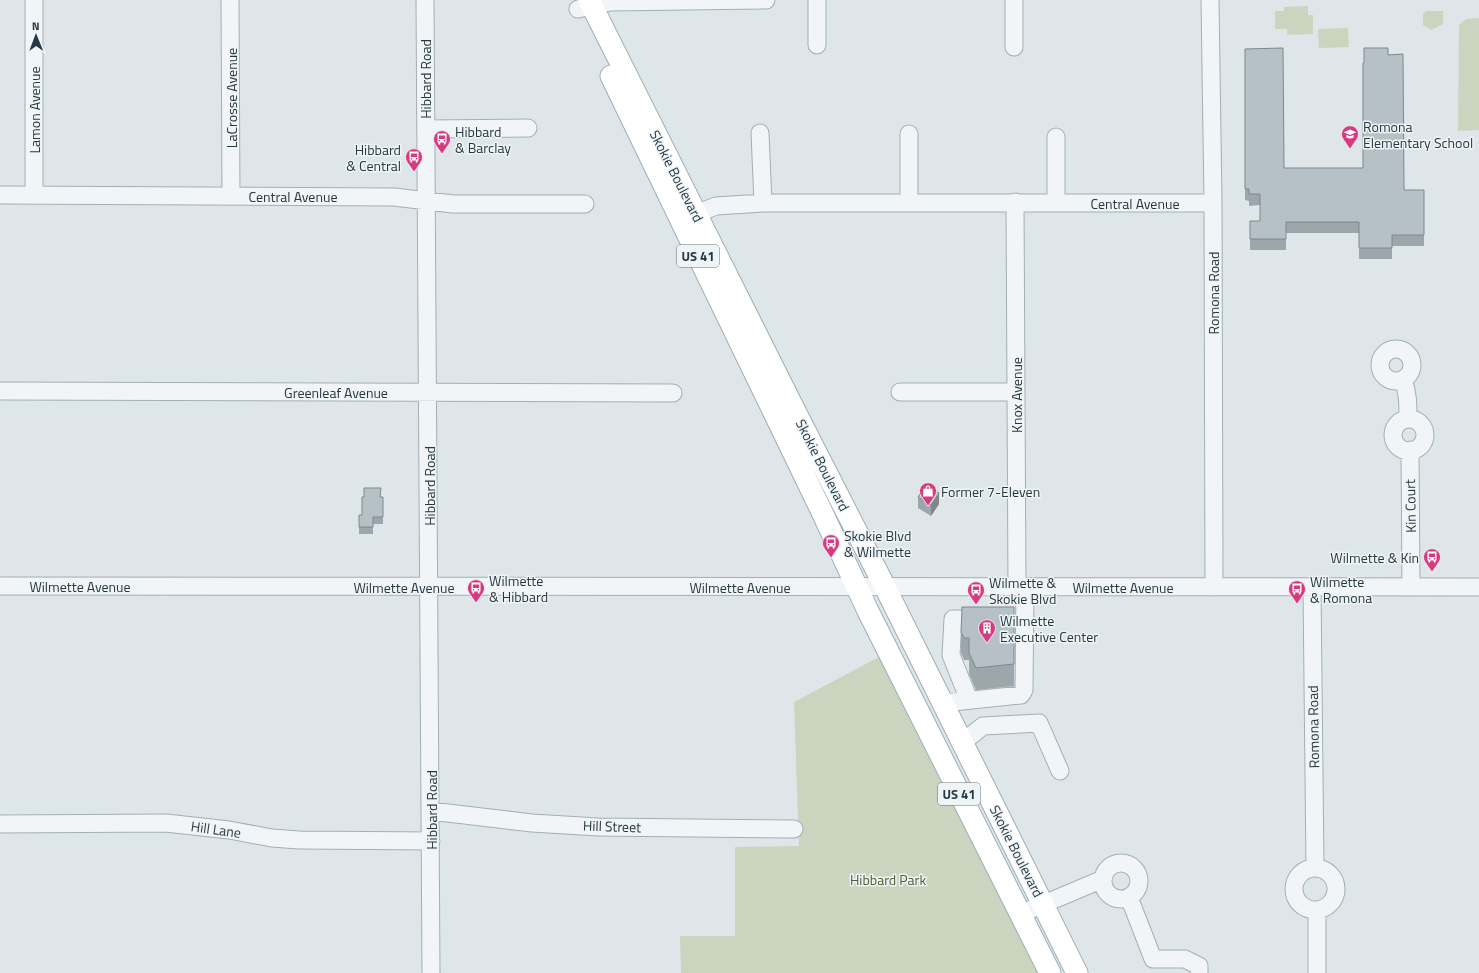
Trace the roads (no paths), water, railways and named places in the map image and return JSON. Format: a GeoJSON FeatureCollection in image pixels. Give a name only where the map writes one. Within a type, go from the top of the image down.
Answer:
{"type":"FeatureCollection","features":[{"type":"Feature","properties":{"kind":"main road","name":"Skokie Boulevard"},"geometry":{"type":"LineString","coordinates":[[583,4],[688,217],[857,587],[1050,973]]}},
{"type":"Feature","properties":{"kind":"main road","name":"Skokie Boulevard"},"geometry":{"type":"LineString","coordinates":[[688,217],[885,586],[1077,973]]}},
{"type":"Feature","properties":{"kind":"street","name":"Lamon Avenue"},"geometry":{"type":"LineString","coordinates":[[34,0],[34,195]]}},
{"type":"Feature","properties":{"kind":"street","name":"LaCrosse Avenue"},"geometry":{"type":"LineString","coordinates":[[230,0],[231,196]]}},
{"type":"Feature","properties":{"kind":"street","name":"Hibbard Road"},"geometry":{"type":"LineString","coordinates":[[425,0],[431,973]]}},
{"type":"Feature","properties":{"kind":"street"},"geometry":{"type":"LineString","coordinates":[[583,4],[610,2],[766,0]]}},
{"type":"Feature","properties":{"kind":"street"},"geometry":{"type":"LineString","coordinates":[[817,0],[817,46]]}},
{"type":"Feature","properties":{"kind":"street"},"geometry":{"type":"LineString","coordinates":[[1014,0],[1014,47]]}},
{"type":"Feature","properties":{"kind":"street","name":"Romona Road"},"geometry":{"type":"LineString","coordinates":[[1210,0],[1213,203],[1214,587]]}},
{"type":"Feature","properties":{"kind":"street"},"geometry":{"type":"LineString","coordinates":[[426,129],[528,128]]}},
{"type":"Feature","properties":{"kind":"street"},"geometry":{"type":"LineString","coordinates":[[760,133],[762,203]]}},
{"type":"Feature","properties":{"kind":"street"},"geometry":{"type":"LineString","coordinates":[[909,134],[909,203]]}},
{"type":"Feature","properties":{"kind":"street"},"geometry":{"type":"LineString","coordinates":[[1056,136],[1056,203]]}},
{"type":"Feature","properties":{"kind":"street","name":"Central Avenue"},"geometry":{"type":"LineString","coordinates":[[0,196],[394,197],[454,204],[585,204]]}},
{"type":"Feature","properties":{"kind":"street","name":"Knox Avenue"},"geometry":{"type":"LineString","coordinates":[[969,700],[1021,695],[1024,690],[1012,618],[1021,587],[1016,392],[1015,202]]}},
{"type":"Feature","properties":{"kind":"street","name":"Central Avenue"},"geometry":{"type":"LineString","coordinates":[[688,217],[716,206],[762,203],[1213,203]]}},
{"type":"Feature","properties":{"kind":"street","name":"Kin Court"},"geometry":{"type":"LineString","coordinates":[[1403,380],[1408,396],[1408,419],[1398,422],[1393,431],[1393,436],[1400,448],[1410,450],[1411,587]]}},
{"type":"Feature","properties":{"kind":"street","name":"Greenleaf Avenue"},"geometry":{"type":"LineString","coordinates":[[0,391],[673,393]]}},
{"type":"Feature","properties":{"kind":"street"},"geometry":{"type":"LineString","coordinates":[[900,392],[1016,392]]}},
{"type":"Feature","properties":{"kind":"street","name":"Wilmette Avenue"},"geometry":{"type":"LineString","coordinates":[[0,586],[1479,587]]}},
{"type":"Feature","properties":{"kind":"street","name":"Romona Road"},"geometry":{"type":"LineString","coordinates":[[1312,587],[1315,868]]}},
{"type":"Feature","properties":{"kind":"street"},"geometry":{"type":"LineString","coordinates":[[943,703],[969,700],[951,655],[953,620],[1012,618]]}},
{"type":"Feature","properties":{"kind":"street"},"geometry":{"type":"LineString","coordinates":[[963,742],[983,726],[1039,723],[1060,771]]}},
{"type":"Feature","properties":{"kind":"street","name":"Hill Street"},"geometry":{"type":"LineString","coordinates":[[431,811],[532,823],[598,827],[794,829]]}},
{"type":"Feature","properties":{"kind":"street","name":"Hill Lane"},"geometry":{"type":"LineString","coordinates":[[0,824],[166,823],[230,830],[272,838],[300,840],[431,841]]}},
{"type":"Feature","properties":{"kind":"street"},"geometry":{"type":"LineString","coordinates":[[1117,863],[1128,865],[1133,868],[1138,878],[1138,884],[1134,894],[1129,897],[1119,899],[1110,896],[1104,889],[1102,879],[1107,869],[1117,863]]}},
{"type":"Feature","properties":{"kind":"street"},"geometry":{"type":"LineString","coordinates":[[1315,868],[1327,872],[1335,882],[1336,888],[1335,894],[1328,905],[1317,910],[1304,906],[1295,896],[1294,890],[1298,877],[1302,872],[1315,868]]}},
{"type":"Feature","properties":{"kind":"street"},"geometry":{"type":"LineString","coordinates":[[1020,914],[1102,879]]}},
{"type":"Feature","properties":{"kind":"street"},"geometry":{"type":"LineString","coordinates":[[1129,897],[1153,959],[1186,958],[1199,966],[1199,973]]}},
{"type":"Feature","properties":{"kind":"street"},"geometry":{"type":"LineString","coordinates":[[1317,910],[1317,973]]}},
{"type":"Feature","properties":{"kind":"place","name":"Romona Elementary School"},"geometry":{"type":"Point","coordinates":[1350,149]}},
{"type":"Feature","properties":{"kind":"place","name":"Hibbard & Barclay"},"geometry":{"type":"Point","coordinates":[442,154]}},
{"type":"Feature","properties":{"kind":"place","name":"Hibbard & Central"},"geometry":{"type":"Point","coordinates":[414,172]}},
{"type":"Feature","properties":{"kind":"place","name":"Former 7-Eleven"},"geometry":{"type":"Point","coordinates":[928,506]}},
{"type":"Feature","properties":{"kind":"place","name":"Skokie Blvd & Wilmette"},"geometry":{"type":"Point","coordinates":[831,558]}},
{"type":"Feature","properties":{"kind":"place","name":"Wilmette & Kin"},"geometry":{"type":"Point","coordinates":[1432,572]}},
{"type":"Feature","properties":{"kind":"place","name":"Wilmette & Hibbard"},"geometry":{"type":"Point","coordinates":[476,603]}},
{"type":"Feature","properties":{"kind":"place","name":"Wilmette & Romona"},"geometry":{"type":"Point","coordinates":[1297,604]}},
{"type":"Feature","properties":{"kind":"place","name":"Wilmette & Skokie Blvd"},"geometry":{"type":"Point","coordinates":[976,605]}},
{"type":"Feature","properties":{"kind":"place","name":"Wilmette Executive Center"},"geometry":{"type":"Point","coordinates":[987,643]}},
{"type":"Feature","properties":{"kind":"park label","name":"Hibbard Park"},"geometry":{"type":"Point","coordinates":[888,879]}}]}
